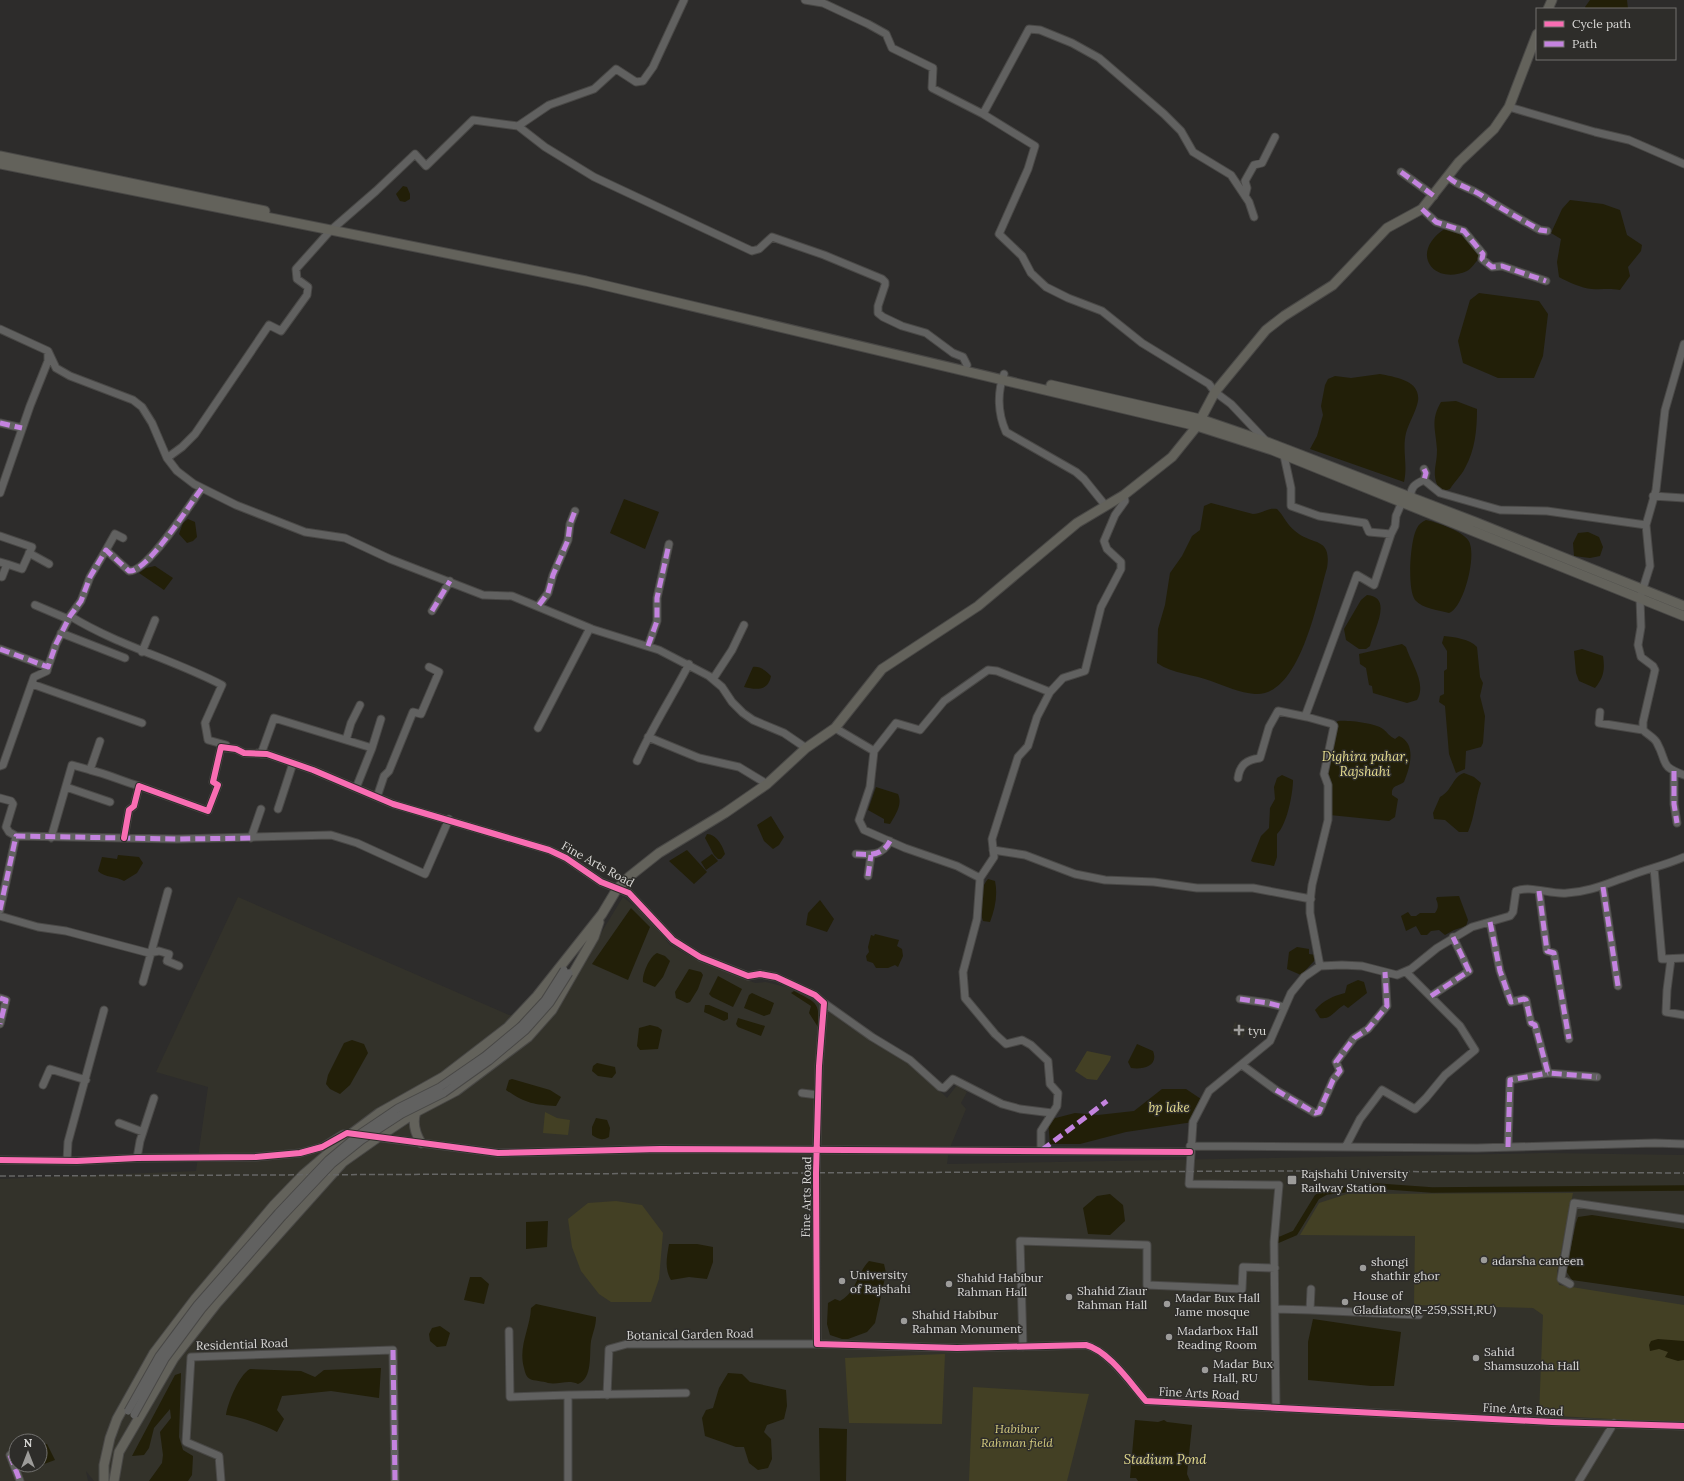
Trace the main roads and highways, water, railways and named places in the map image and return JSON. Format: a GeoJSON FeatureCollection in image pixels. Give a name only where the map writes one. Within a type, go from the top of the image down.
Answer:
{"type":"FeatureCollection","features":[{"type":"Feature","properties":{"kind":"main road"},"geometry":{"type":"LineString","coordinates":[[104,1481],[104,1465],[110,1438],[117,1419],[154,1353],[195,1298],[279,1200],[303,1175],[351,1134],[379,1113],[444,1077],[508,1027],[537,996],[573,951],[602,914],[617,889],[660,853],[725,813],[768,784],[806,748],[835,728],[882,670],[978,606],[1077,523],[1124,495],[1172,457],[1198,423],[1215,392],[1266,330],[1284,316],[1333,285],[1387,228],[1422,209],[1434,196],[1459,162],[1494,129],[1509,107],[1536,37]]}},
{"type":"Feature","properties":{"kind":"main road"},"geometry":{"type":"LineString","coordinates":[[0,156],[586,281],[1198,423],[1267,442],[1283,452],[1402,502],[1641,594],[1684,606]]}},
{"type":"Feature","properties":{"kind":"main road"},"geometry":{"type":"LineString","coordinates":[[0,164],[587,276],[967,365],[1003,377]]}},
{"type":"Feature","properties":{"kind":"main road"},"geometry":{"type":"LineString","coordinates":[[1198,423],[1411,498],[1641,594],[1684,616]]}},
{"type":"Feature","properties":{"kind":"main road"},"geometry":{"type":"LineString","coordinates":[[114,1481],[119,1452],[174,1358],[217,1303],[343,1162],[416,1112],[456,1091],[528,1037],[552,1010],[594,937],[602,914]]}},
{"type":"Feature","properties":{"kind":"main road"},"geometry":{"type":"LineString","coordinates":[[416,1112],[414,1125],[416,1135],[421,1143]]}},
{"type":"Feature","properties":{"kind":"water"},"geometry":{"type":"Polygon","coordinates":[[[1590,0],[1627,0],[1628,8],[1586,8],[1590,0]]]}},
{"type":"Feature","properties":{"kind":"water"},"geometry":{"type":"Polygon","coordinates":[[[403,186],[407,187],[410,194],[410,199],[405,202],[400,201],[396,194],[403,186]]]}},
{"type":"Feature","properties":{"kind":"water"},"geometry":{"type":"Polygon","coordinates":[[[1570,200],[1603,204],[1620,210],[1627,235],[1642,245],[1641,251],[1628,267],[1630,276],[1620,290],[1588,288],[1559,277],[1557,262],[1561,239],[1551,233],[1562,209],[1570,200]]]}},
{"type":"Feature","properties":{"kind":"water"},"geometry":{"type":"Polygon","coordinates":[[[1446,228],[1459,231],[1477,249],[1479,258],[1467,271],[1455,274],[1444,274],[1435,270],[1430,264],[1427,256],[1428,247],[1435,237],[1446,228]]]}},
{"type":"Feature","properties":{"kind":"water"},"geometry":{"type":"Polygon","coordinates":[[[1479,293],[1539,301],[1548,314],[1543,356],[1534,378],[1498,378],[1463,363],[1458,341],[1470,300],[1479,293]]]}},
{"type":"Feature","properties":{"kind":"water"},"geometry":{"type":"Polygon","coordinates":[[[1380,374],[1399,378],[1411,384],[1418,394],[1417,405],[1407,429],[1405,439],[1404,482],[1310,449],[1317,436],[1323,415],[1321,406],[1325,385],[1328,379],[1335,376],[1351,378],[1380,374]]]}},
{"type":"Feature","properties":{"kind":"water"},"geometry":{"type":"Polygon","coordinates":[[[1456,401],[1477,409],[1475,440],[1471,454],[1463,471],[1450,489],[1441,492],[1435,476],[1437,450],[1435,420],[1441,402],[1456,401]]]}},
{"type":"Feature","properties":{"kind":"water"},"geometry":{"type":"Polygon","coordinates":[[[624,499],[659,512],[645,549],[610,533],[624,499]]]}},
{"type":"Feature","properties":{"kind":"water"},"geometry":{"type":"Polygon","coordinates":[[[1211,503],[1253,514],[1271,509],[1277,509],[1295,531],[1301,536],[1324,546],[1326,551],[1328,558],[1327,568],[1312,623],[1304,644],[1295,664],[1284,680],[1271,691],[1255,694],[1244,692],[1176,672],[1157,663],[1158,629],[1165,605],[1170,573],[1182,556],[1192,536],[1200,530],[1204,506],[1211,503]]]}},
{"type":"Feature","properties":{"kind":"water"},"geometry":{"type":"Polygon","coordinates":[[[188,519],[195,522],[197,537],[193,541],[187,543],[179,534],[183,523],[188,519]]]}},
{"type":"Feature","properties":{"kind":"water"},"geometry":{"type":"Polygon","coordinates":[[[1426,520],[1455,530],[1468,540],[1471,546],[1468,579],[1460,601],[1455,609],[1449,613],[1431,609],[1418,603],[1415,600],[1411,586],[1410,564],[1415,534],[1421,523],[1426,520]]]}},
{"type":"Feature","properties":{"kind":"water"},"geometry":{"type":"Polygon","coordinates":[[[1588,532],[1599,537],[1603,547],[1600,556],[1590,558],[1574,556],[1573,543],[1578,533],[1588,532]]]}},
{"type":"Feature","properties":{"kind":"water"},"geometry":{"type":"Polygon","coordinates":[[[155,566],[173,578],[164,590],[139,573],[146,568],[155,566]]]}},
{"type":"Feature","properties":{"kind":"water"},"geometry":{"type":"Polygon","coordinates":[[[1367,595],[1375,597],[1379,602],[1381,608],[1380,616],[1370,646],[1366,649],[1359,649],[1346,640],[1344,629],[1361,600],[1367,595]]]}},
{"type":"Feature","properties":{"kind":"water"},"geometry":{"type":"Polygon","coordinates":[[[1444,636],[1466,640],[1477,647],[1480,677],[1483,683],[1480,696],[1485,716],[1483,743],[1481,747],[1466,751],[1465,769],[1456,773],[1449,754],[1445,706],[1439,702],[1440,696],[1444,694],[1444,671],[1447,669],[1447,651],[1442,643],[1444,636]]]}},
{"type":"Feature","properties":{"kind":"water"},"geometry":{"type":"Polygon","coordinates":[[[1402,644],[1406,647],[1417,674],[1420,687],[1420,694],[1417,700],[1407,703],[1373,693],[1372,686],[1369,685],[1366,668],[1360,664],[1359,654],[1402,644]]]}},
{"type":"Feature","properties":{"kind":"water"},"geometry":{"type":"Polygon","coordinates":[[[1582,649],[1603,656],[1603,673],[1595,688],[1579,681],[1576,673],[1574,651],[1582,649]]]}},
{"type":"Feature","properties":{"kind":"water"},"geometry":{"type":"Polygon","coordinates":[[[753,667],[760,668],[771,676],[770,681],[765,687],[753,689],[744,687],[753,667]]]}},
{"type":"Feature","properties":{"kind":"water","name":"Dighira pahar, Rajshahi"},"geometry":{"type":"Polygon","coordinates":[[[1338,721],[1374,725],[1383,729],[1395,739],[1399,736],[1408,744],[1410,750],[1410,763],[1404,782],[1392,789],[1392,795],[1398,799],[1395,817],[1389,821],[1330,815],[1327,773],[1335,723],[1338,721]]]}},
{"type":"Feature","properties":{"kind":"water"},"geometry":{"type":"Polygon","coordinates":[[[1464,773],[1474,777],[1481,783],[1468,832],[1459,832],[1445,820],[1434,819],[1433,813],[1440,797],[1447,791],[1457,777],[1464,773]]]}},
{"type":"Feature","properties":{"kind":"water"},"geometry":{"type":"Polygon","coordinates":[[[1282,775],[1293,780],[1293,786],[1291,800],[1284,824],[1277,834],[1277,857],[1274,866],[1253,862],[1251,861],[1261,836],[1269,828],[1270,808],[1275,799],[1274,787],[1277,778],[1282,775]]]}},
{"type":"Feature","properties":{"kind":"water"},"geometry":{"type":"Polygon","coordinates":[[[876,787],[898,794],[900,802],[899,806],[890,824],[884,823],[884,819],[868,810],[876,787]]]}},
{"type":"Feature","properties":{"kind":"water"},"geometry":{"type":"Polygon","coordinates":[[[771,816],[784,837],[779,845],[773,849],[764,841],[757,825],[771,816]]]}},
{"type":"Feature","properties":{"kind":"water"},"geometry":{"type":"Polygon","coordinates":[[[707,834],[716,838],[721,844],[725,854],[721,859],[718,859],[714,855],[705,838],[707,834]]]}},
{"type":"Feature","properties":{"kind":"water"},"geometry":{"type":"Polygon","coordinates":[[[687,850],[707,872],[694,884],[669,861],[687,850]]]}},
{"type":"Feature","properties":{"kind":"water"},"geometry":{"type":"Polygon","coordinates":[[[712,854],[718,861],[706,870],[701,862],[712,854]]]}},
{"type":"Feature","properties":{"kind":"water"},"geometry":{"type":"Polygon","coordinates":[[[118,855],[139,857],[143,863],[137,873],[124,881],[104,875],[98,871],[102,857],[117,859],[118,855]]]}},
{"type":"Feature","properties":{"kind":"water"},"geometry":{"type":"Polygon","coordinates":[[[988,879],[995,881],[996,891],[995,907],[990,922],[983,921],[980,910],[981,893],[988,879]]]}},
{"type":"Feature","properties":{"kind":"water"},"geometry":{"type":"Polygon","coordinates":[[[1459,896],[1468,920],[1466,926],[1445,935],[1439,930],[1431,931],[1427,935],[1421,935],[1416,926],[1406,931],[1401,916],[1408,912],[1411,916],[1416,916],[1420,913],[1435,913],[1438,907],[1437,897],[1459,896]]]}},
{"type":"Feature","properties":{"kind":"water"},"geometry":{"type":"Polygon","coordinates":[[[820,900],[834,919],[827,932],[806,925],[808,913],[820,900]]]}},
{"type":"Feature","properties":{"kind":"water"},"geometry":{"type":"Polygon","coordinates":[[[631,908],[650,927],[628,980],[592,964],[631,908]]]}},
{"type":"Feature","properties":{"kind":"water"},"geometry":{"type":"Polygon","coordinates":[[[875,934],[899,940],[897,946],[902,949],[903,956],[898,967],[895,965],[888,968],[876,968],[873,963],[867,961],[866,956],[869,952],[868,947],[871,935],[874,936],[875,934]]]}},
{"type":"Feature","properties":{"kind":"water"},"geometry":{"type":"Polygon","coordinates":[[[1297,947],[1309,949],[1309,954],[1316,955],[1315,960],[1301,975],[1287,969],[1289,952],[1297,947]]]}},
{"type":"Feature","properties":{"kind":"water"},"geometry":{"type":"Polygon","coordinates":[[[657,953],[665,956],[670,961],[663,977],[655,987],[643,982],[643,979],[649,961],[657,953]]]}},
{"type":"Feature","properties":{"kind":"water"},"geometry":{"type":"Polygon","coordinates":[[[689,969],[701,972],[703,975],[698,989],[690,1002],[687,1003],[676,998],[675,992],[689,969]]]}},
{"type":"Feature","properties":{"kind":"water"},"geometry":{"type":"Polygon","coordinates":[[[718,976],[742,989],[733,1007],[712,997],[709,994],[718,976]]]}},
{"type":"Feature","properties":{"kind":"water"},"geometry":{"type":"Polygon","coordinates":[[[1358,980],[1364,982],[1367,993],[1348,1008],[1344,1005],[1327,1018],[1320,1018],[1315,1010],[1318,1007],[1329,999],[1345,993],[1347,985],[1358,980]]]}},
{"type":"Feature","properties":{"kind":"water"},"geometry":{"type":"Polygon","coordinates":[[[794,991],[812,1001],[817,1007],[818,1027],[809,1013],[811,1006],[791,993],[794,991]]]}},
{"type":"Feature","properties":{"kind":"water"},"geometry":{"type":"Polygon","coordinates":[[[752,993],[774,1003],[770,1014],[764,1016],[744,1008],[749,995],[752,993]]]}},
{"type":"Feature","properties":{"kind":"water"},"geometry":{"type":"Polygon","coordinates":[[[705,1005],[709,1005],[728,1013],[728,1019],[724,1021],[704,1012],[705,1005]]]}},
{"type":"Feature","properties":{"kind":"water"},"geometry":{"type":"Polygon","coordinates":[[[738,1018],[765,1026],[761,1036],[738,1027],[736,1024],[738,1018]]]}},
{"type":"Feature","properties":{"kind":"water"},"geometry":{"type":"Polygon","coordinates":[[[650,1025],[658,1027],[662,1030],[658,1049],[640,1050],[637,1046],[639,1028],[650,1025]]]}},
{"type":"Feature","properties":{"kind":"water"},"geometry":{"type":"Polygon","coordinates":[[[352,1040],[364,1044],[368,1053],[350,1085],[340,1094],[330,1089],[326,1084],[328,1075],[344,1043],[352,1040]]]}},
{"type":"Feature","properties":{"kind":"water"},"geometry":{"type":"Polygon","coordinates":[[[1137,1044],[1153,1051],[1154,1060],[1149,1066],[1131,1068],[1128,1062],[1137,1044]]]}},
{"type":"Feature","properties":{"kind":"water"},"geometry":{"type":"Polygon","coordinates":[[[597,1063],[615,1067],[616,1073],[612,1078],[598,1076],[592,1071],[593,1066],[597,1063]]]}},
{"type":"Feature","properties":{"kind":"water"},"geometry":{"type":"Polygon","coordinates":[[[512,1079],[550,1090],[561,1097],[556,1106],[524,1101],[506,1090],[509,1080],[512,1079]]]}},
{"type":"Feature","properties":{"kind":"water","name":"bp lake"},"geometry":{"type":"Polygon","coordinates":[[[1162,1089],[1186,1089],[1204,1101],[1193,1122],[1126,1132],[1080,1144],[1050,1144],[1048,1120],[1075,1113],[1098,1115],[1134,1111],[1162,1089]]]}},
{"type":"Feature","properties":{"kind":"water"},"geometry":{"type":"Polygon","coordinates":[[[596,1118],[607,1120],[610,1128],[609,1137],[600,1139],[592,1135],[592,1127],[596,1118]]]}},
{"type":"Feature","properties":{"kind":"water"},"geometry":{"type":"Polygon","coordinates":[[[1110,1194],[1123,1205],[1125,1221],[1110,1235],[1088,1234],[1083,1208],[1097,1196],[1110,1194]]]}},
{"type":"Feature","properties":{"kind":"water"},"geometry":{"type":"Polygon","coordinates":[[[1592,1215],[1684,1229],[1684,1296],[1572,1280],[1566,1271],[1576,1223],[1578,1217],[1592,1215]]]}},
{"type":"Feature","properties":{"kind":"water"},"geometry":{"type":"Polygon","coordinates":[[[548,1221],[547,1247],[526,1249],[526,1222],[548,1221]]]}},
{"type":"Feature","properties":{"kind":"water"},"geometry":{"type":"Polygon","coordinates":[[[669,1244],[697,1244],[713,1247],[713,1262],[707,1279],[689,1277],[671,1280],[667,1271],[669,1244]]]}},
{"type":"Feature","properties":{"kind":"water"},"geometry":{"type":"Polygon","coordinates":[[[869,1261],[884,1264],[886,1273],[875,1323],[867,1332],[848,1339],[842,1339],[830,1335],[827,1324],[828,1303],[835,1299],[840,1301],[850,1293],[869,1261]]]}},
{"type":"Feature","properties":{"kind":"water"},"geometry":{"type":"Polygon","coordinates":[[[470,1277],[481,1277],[489,1284],[484,1304],[464,1300],[470,1277]]]}},
{"type":"Feature","properties":{"kind":"water"},"geometry":{"type":"Polygon","coordinates":[[[536,1304],[596,1317],[591,1341],[588,1371],[583,1381],[578,1384],[571,1382],[548,1383],[532,1380],[527,1376],[524,1370],[522,1352],[531,1308],[536,1304]]]}},
{"type":"Feature","properties":{"kind":"water"},"geometry":{"type":"Polygon","coordinates":[[[1313,1319],[1401,1332],[1394,1386],[1371,1386],[1308,1380],[1308,1342],[1313,1319]]]}},
{"type":"Feature","properties":{"kind":"water"},"geometry":{"type":"Polygon","coordinates":[[[440,1326],[450,1333],[446,1346],[437,1347],[430,1341],[429,1334],[432,1328],[440,1326]]]}},
{"type":"Feature","properties":{"kind":"water"},"geometry":{"type":"Polygon","coordinates":[[[1658,1339],[1684,1341],[1684,1360],[1678,1361],[1665,1357],[1668,1352],[1659,1349],[1650,1351],[1649,1345],[1651,1341],[1658,1339]]]}},
{"type":"Feature","properties":{"kind":"water"},"geometry":{"type":"Polygon","coordinates":[[[381,1368],[379,1398],[331,1391],[282,1396],[277,1410],[284,1419],[277,1432],[238,1417],[226,1415],[229,1403],[238,1383],[250,1369],[301,1371],[315,1377],[324,1370],[381,1368]]]}},
{"type":"Feature","properties":{"kind":"water"},"geometry":{"type":"Polygon","coordinates":[[[181,1373],[179,1437],[183,1450],[193,1456],[192,1475],[188,1481],[149,1481],[162,1463],[163,1455],[160,1432],[171,1418],[170,1409],[154,1428],[149,1448],[144,1455],[132,1456],[175,1375],[181,1373]]]}},
{"type":"Feature","properties":{"kind":"water"},"geometry":{"type":"Polygon","coordinates":[[[728,1373],[742,1374],[750,1382],[786,1390],[787,1406],[784,1419],[767,1425],[764,1432],[771,1439],[772,1459],[768,1468],[758,1470],[749,1463],[744,1447],[736,1447],[705,1436],[702,1418],[706,1410],[713,1408],[719,1388],[728,1373]]]}},
{"type":"Feature","properties":{"kind":"water","name":"Stadium Pond"},"geometry":{"type":"Polygon","coordinates":[[[1135,1420],[1158,1422],[1164,1420],[1167,1422],[1192,1425],[1187,1474],[1190,1481],[1138,1481],[1136,1478],[1130,1478],[1135,1420]]]}},
{"type":"Feature","properties":{"kind":"water"},"geometry":{"type":"Polygon","coordinates":[[[819,1428],[847,1429],[846,1481],[820,1481],[819,1428]]]}},
{"type":"Feature","properties":{"kind":"water"},"geometry":{"type":"Polygon","coordinates":[[[48,1446],[55,1460],[48,1463],[48,1446]]]}},
{"type":"Feature","properties":{"kind":"waterway"},"geometry":{"type":"LineString","coordinates":[[1274,1242],[1295,1233],[1317,1197],[1326,1192],[1376,1186],[1432,1190],[1684,1188]]}},
{"type":"Feature","properties":{"kind":"railway"},"geometry":{"type":"LineString","coordinates":[[0,1176],[1292,1171],[1684,1173]]}},
{"type":"Feature","properties":{"kind":"place","name":"tyu"},"geometry":{"type":"Point","coordinates":[1239,1030]}},
{"type":"Feature","properties":{"kind":"place","name":"Rajshahi University Railway Station"},"geometry":{"type":"Point","coordinates":[1292,1180]}},
{"type":"Feature","properties":{"kind":"place","name":"adarsha canteen"},"geometry":{"type":"Point","coordinates":[1484,1260]}},
{"type":"Feature","properties":{"kind":"place","name":"shongi shathir ghor"},"geometry":{"type":"Point","coordinates":[1363,1268]}},
{"type":"Feature","properties":{"kind":"place","name":"University of Rajshahi"},"geometry":{"type":"Point","coordinates":[842,1281]}},
{"type":"Feature","properties":{"kind":"place","name":"Shahid Habibur Rahman Hall"},"geometry":{"type":"Point","coordinates":[949,1284]}},
{"type":"Feature","properties":{"kind":"place","name":"Shahid Ziaur Rahman Hall"},"geometry":{"type":"Point","coordinates":[1069,1297]}},
{"type":"Feature","properties":{"kind":"place","name":"House of Gladiators(R-259,SSH,RU)"},"geometry":{"type":"Point","coordinates":[1345,1302]}},
{"type":"Feature","properties":{"kind":"place","name":"Madar Bux Hall Jame mosque"},"geometry":{"type":"Point","coordinates":[1167,1304]}},
{"type":"Feature","properties":{"kind":"place","name":"Shahid Habibur Rahman Monument"},"geometry":{"type":"Point","coordinates":[904,1321]}},
{"type":"Feature","properties":{"kind":"place","name":"Madarbox Hall Reading Room"},"geometry":{"type":"Point","coordinates":[1169,1337]}},
{"type":"Feature","properties":{"kind":"place","name":"Sahid Shamsuzoha Hall"},"geometry":{"type":"Point","coordinates":[1476,1358]}},
{"type":"Feature","properties":{"kind":"place","name":"Madar Bux Hall, RU"},"geometry":{"type":"Point","coordinates":[1205,1370]}},
{"type":"Feature","properties":{"kind":"park label","name":"Habibur Rahman field"},"geometry":{"type":"Point","coordinates":[1017,1435]}}]}
